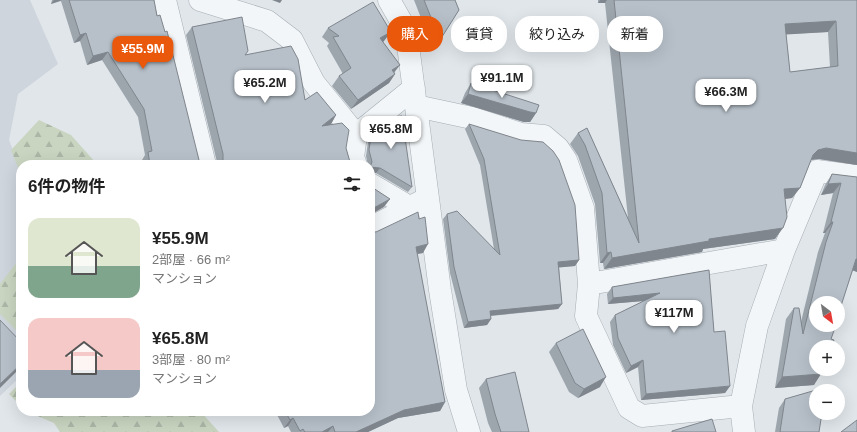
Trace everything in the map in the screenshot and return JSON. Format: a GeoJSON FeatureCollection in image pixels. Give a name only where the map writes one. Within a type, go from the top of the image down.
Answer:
{"type":"FeatureCollection","features":[{"type":"Feature","properties":{"kind":"street"},"geometry":{"type":"LineString","coordinates":[[165,0],[204,160]]}},
{"type":"Feature","properties":{"kind":"street"},"geometry":{"type":"LineString","coordinates":[[200,0],[267,21],[292,40],[314,83],[356,135]]}},
{"type":"Feature","properties":{"kind":"street"},"geometry":{"type":"LineString","coordinates":[[389,0],[406,30],[415,97],[419,203],[456,390],[469,432]]}},
{"type":"Feature","properties":{"kind":"street"},"geometry":{"type":"LineString","coordinates":[[354,160],[352,157],[356,135],[415,97]]}},
{"type":"Feature","properties":{"kind":"street"},"geometry":{"type":"LineString","coordinates":[[415,97],[521,134],[544,136],[558,148],[566,160],[583,208],[589,284],[586,316],[629,408],[642,416],[741,406]]}},
{"type":"Feature","properties":{"kind":"street"},"geometry":{"type":"LineString","coordinates":[[744,432],[741,406],[757,326],[784,250],[817,171],[857,176]]}},
{"type":"Feature","properties":{"kind":"street"},"geometry":{"type":"LineString","coordinates":[[375,186],[419,203]]}},
{"type":"Feature","properties":{"kind":"street"},"geometry":{"type":"LineString","coordinates":[[375,225],[419,203]]}},
{"type":"Feature","properties":{"kind":"street"},"geometry":{"type":"LineString","coordinates":[[589,284],[784,250]]}},
{"type":"Feature","properties":{"kind":"shaded area"},"geometry":{"type":"Polygon","coordinates":[[[0,0],[30,0],[58,64],[18,94],[9,140],[17,160],[16,381],[0,396],[0,0]]]}},
{"type":"Feature","properties":{"kind":"green space"},"geometry":{"type":"Polygon","coordinates":[[[39,120],[71,135],[93,160],[16,160],[16,162],[11,150],[39,120]]]}},
{"type":"Feature","properties":{"kind":"green space"},"geometry":{"type":"Polygon","coordinates":[[[16,263],[16,330],[0,314],[0,284],[16,263]]]}},
{"type":"Feature","properties":{"kind":"green space"},"geometry":{"type":"Polygon","coordinates":[[[16,387],[16,401],[9,394],[16,387]]]}},
{"type":"Feature","properties":{"kind":"green space"},"geometry":{"type":"Polygon","coordinates":[[[38,416],[205,416],[219,432],[60,432],[54,423],[38,416]]]}},
{"type":"Feature","properties":{"kind":"building"},"geometry":{"type":"Polygon","coordinates":[[[69,0],[154,0],[157,16],[160,15],[165,32],[167,31],[199,160],[149,160],[148,152],[152,151],[144,109],[108,52],[93,56],[86,33],[80,35],[69,0]]]}},
{"type":"Feature","properties":{"kind":"building"},"geometry":{"type":"Polygon","coordinates":[[[424,0],[455,0],[459,10],[455,16],[451,16],[451,23],[443,35],[443,16],[430,16],[424,0]]]}},
{"type":"Feature","properties":{"kind":"building"},"geometry":{"type":"Polygon","coordinates":[[[614,0],[857,0],[857,153],[826,148],[818,150],[813,155],[800,188],[784,189],[787,217],[783,228],[709,239],[709,241],[612,258],[611,252],[607,253],[602,193],[585,145],[578,133],[587,128],[639,243],[619,52],[663,52],[663,16],[616,16],[614,0]],[[836,21],[785,24],[790,72],[838,66],[836,21]]]}},
{"type":"Feature","properties":{"kind":"building"},"geometry":{"type":"Polygon","coordinates":[[[373,2],[387,25],[387,34],[380,38],[387,47],[387,52],[390,52],[400,65],[392,70],[395,74],[358,100],[339,76],[351,68],[333,37],[339,36],[328,28],[373,2]]]}},
{"type":"Feature","properties":{"kind":"building"},"geometry":{"type":"Polygon","coordinates":[[[242,17],[248,51],[245,55],[291,46],[298,59],[305,100],[317,92],[336,115],[322,126],[342,123],[349,130],[346,148],[349,160],[223,160],[223,154],[192,27],[242,17]]]}},
{"type":"Feature","properties":{"kind":"building"},"geometry":{"type":"Polygon","coordinates":[[[471,83],[539,105],[536,113],[468,94],[471,83]]]}},
{"type":"Feature","properties":{"kind":"building"},"geometry":{"type":"Polygon","coordinates":[[[402,116],[412,187],[380,168],[375,168],[375,160],[372,160],[369,150],[371,136],[395,117],[402,116]]]}},
{"type":"Feature","properties":{"kind":"building"},"geometry":{"type":"Polygon","coordinates":[[[469,124],[521,140],[543,142],[553,151],[559,160],[575,205],[579,260],[558,262],[562,304],[490,311],[491,319],[468,322],[454,267],[447,214],[457,211],[500,255],[484,159],[469,124]]]}},
{"type":"Feature","properties":{"kind":"building"},"geometry":{"type":"Polygon","coordinates":[[[832,174],[857,177],[857,259],[844,296],[812,296],[826,242],[833,222],[831,222],[841,183],[828,184],[832,174]]]}},
{"type":"Feature","properties":{"kind":"building"},"geometry":{"type":"Polygon","coordinates":[[[375,189],[390,199],[375,207],[375,189]]]}},
{"type":"Feature","properties":{"kind":"building"},"geometry":{"type":"Polygon","coordinates":[[[418,212],[419,219],[425,217],[428,244],[416,247],[445,402],[404,410],[356,432],[335,432],[333,426],[322,432],[305,432],[303,429],[300,431],[293,418],[290,420],[288,416],[375,416],[376,232],[418,212]]]}},
{"type":"Feature","properties":{"kind":"building"},"geometry":{"type":"Polygon","coordinates":[[[709,270],[714,332],[725,331],[730,386],[646,394],[643,360],[631,366],[618,338],[615,315],[660,293],[613,298],[612,287],[709,270]]]}},
{"type":"Feature","properties":{"kind":"building"},"geometry":{"type":"Polygon","coordinates":[[[794,308],[799,308],[803,334],[809,310],[809,332],[834,332],[831,339],[834,340],[809,340],[809,375],[782,377],[794,308]]]}},
{"type":"Feature","properties":{"kind":"building"},"geometry":{"type":"Polygon","coordinates":[[[0,320],[16,337],[16,369],[0,384],[0,320]]]}},
{"type":"Feature","properties":{"kind":"building"},"geometry":{"type":"Polygon","coordinates":[[[583,329],[606,377],[584,389],[575,383],[556,343],[583,329]]]}},
{"type":"Feature","properties":{"kind":"building"},"geometry":{"type":"Polygon","coordinates":[[[515,372],[529,432],[501,432],[486,379],[515,372]]]}},
{"type":"Feature","properties":{"kind":"building"},"geometry":{"type":"Polygon","coordinates":[[[809,392],[809,420],[821,420],[819,432],[780,432],[785,399],[809,392]]]}},
{"type":"Feature","properties":{"kind":"building"},"geometry":{"type":"Polygon","coordinates":[[[712,419],[716,432],[672,432],[672,431],[712,419]]]}},
{"type":"Feature","properties":{"kind":"building"},"geometry":{"type":"Polygon","coordinates":[[[857,420],[857,432],[841,432],[857,420]]]}}]}
